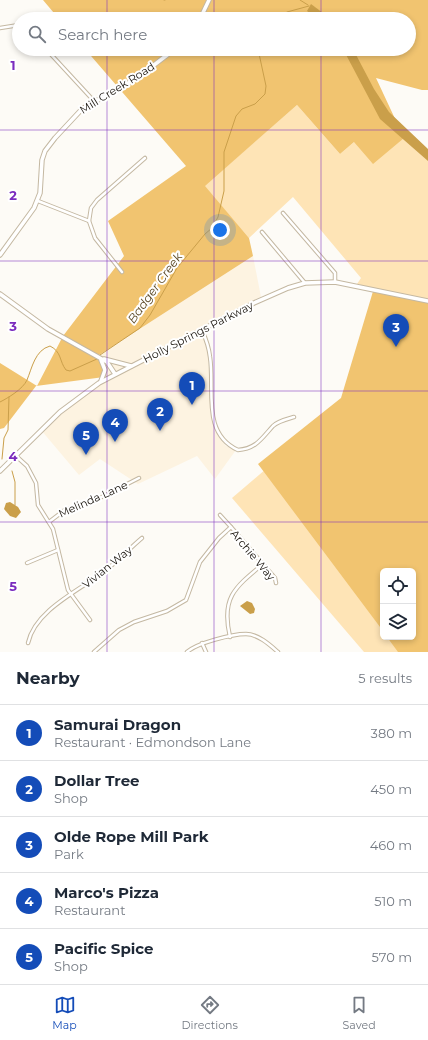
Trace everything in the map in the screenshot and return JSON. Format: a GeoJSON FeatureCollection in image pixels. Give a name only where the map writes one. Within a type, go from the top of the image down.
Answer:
{"type":"FeatureCollection","features":[{"type":"Feature","properties":{"kind":"main road"},"geometry":{"type":"LineString","coordinates":[[203,12],[209,0]]}},
{"type":"Feature","properties":{"kind":"main road","name":"Mill Creek Road"},"geometry":{"type":"LineString","coordinates":[[0,255],[30,216],[38,201],[40,193],[41,165],[45,151],[73,117],[94,101],[136,78],[166,56]]}},
{"type":"Feature","properties":{"kind":"main road","name":"Holly Springs Parkway"},"geometry":{"type":"LineString","coordinates":[[0,471],[60,412],[99,383],[272,294],[305,283],[335,282],[428,301]]}},
{"type":"Feature","properties":{"kind":"main road"},"geometry":{"type":"LineString","coordinates":[[0,294],[48,329],[101,358],[109,365],[115,374]]}},
{"type":"Feature","properties":{"kind":"main road"},"geometry":{"type":"LineString","coordinates":[[101,358],[131,366]]}},
{"type":"Feature","properties":{"kind":"main road"},"geometry":{"type":"LineString","coordinates":[[99,383],[103,378],[105,370],[101,358]]}},
{"type":"Feature","properties":{"kind":"street"},"geometry":{"type":"LineString","coordinates":[[0,28],[12,26]]}},
{"type":"Feature","properties":{"kind":"street"},"geometry":{"type":"LineString","coordinates":[[52,56],[94,101]]}},
{"type":"Feature","properties":{"kind":"street"},"geometry":{"type":"LineString","coordinates":[[122,272],[94,238],[89,221],[91,208],[97,200],[145,158]]}},
{"type":"Feature","properties":{"kind":"street"},"geometry":{"type":"LineString","coordinates":[[38,201],[89,221]]}},
{"type":"Feature","properties":{"kind":"street"},"geometry":{"type":"LineString","coordinates":[[283,214],[335,273],[335,282]]}},
{"type":"Feature","properties":{"kind":"street"},"geometry":{"type":"LineString","coordinates":[[262,232],[305,283]]}},
{"type":"Feature","properties":{"kind":"street"},"geometry":{"type":"LineString","coordinates":[[202,330],[210,356],[210,394],[212,407],[217,430],[226,444],[238,450],[254,446],[274,425],[294,417]]}},
{"type":"Feature","properties":{"kind":"street"},"geometry":{"type":"LineString","coordinates":[[16,456],[32,474],[38,489],[38,505],[53,530],[70,594],[90,620]]}},
{"type":"Feature","properties":{"kind":"street","name":"Melinda Lane"},"geometry":{"type":"LineString","coordinates":[[49,522],[66,509],[88,504],[139,478]]}},
{"type":"Feature","properties":{"kind":"street"},"geometry":{"type":"LineString","coordinates":[[220,515],[231,527]]}},
{"type":"Feature","properties":{"kind":"street","name":"Archie Way"},"geometry":{"type":"LineString","coordinates":[[94,652],[119,630],[134,622],[168,611],[186,600],[200,562],[219,538],[231,527],[275,578],[276,583]]}},
{"type":"Feature","properties":{"kind":"street","name":"Vivian Way"},"geometry":{"type":"LineString","coordinates":[[28,643],[32,630],[37,622],[70,594],[107,570],[142,538]]}},
{"type":"Feature","properties":{"kind":"street"},"geometry":{"type":"LineString","coordinates":[[27,564],[58,550]]}},
{"type":"Feature","properties":{"kind":"street"},"geometry":{"type":"LineString","coordinates":[[230,637],[226,621],[226,607],[229,598],[235,588],[263,564]]}},
{"type":"Feature","properties":{"kind":"street"},"geometry":{"type":"LineString","coordinates":[[186,652],[202,643],[247,634],[261,639],[278,652]]}},
{"type":"Feature","properties":{"kind":"street"},"geometry":{"type":"LineString","coordinates":[[202,643],[206,652]]}},
{"type":"Feature","properties":{"kind":"shaded area"},"geometry":{"type":"Polygon","coordinates":[[[43,0],[428,0],[428,90],[422,90],[376,78],[404,138],[373,164],[354,142],[340,154],[297,105],[205,186],[249,238],[253,256],[99,355],[104,377],[37,386],[63,336],[124,256],[108,221],[186,166],[91,56],[416,56],[416,12],[53,12],[43,0]]]}},
{"type":"Feature","properties":{"kind":"shaded area"},"geometry":{"type":"Polygon","coordinates":[[[311,4],[322,12],[308,12],[307,11],[311,4]]]}},
{"type":"Feature","properties":{"kind":"shaded area"},"geometry":{"type":"Polygon","coordinates":[[[347,56],[357,56],[374,89],[389,112],[428,149],[428,161],[380,119],[347,56]]]}},
{"type":"Feature","properties":{"kind":"shaded area"},"geometry":{"type":"Polygon","coordinates":[[[297,105],[340,154],[354,142],[404,138],[428,151],[428,652],[364,652],[232,498],[350,397],[377,296],[369,287],[357,284],[361,278],[293,197],[249,238],[204,186],[297,105]]]}},
{"type":"Feature","properties":{"kind":"shaded area"},"geometry":{"type":"Polygon","coordinates":[[[253,256],[261,297],[203,328],[207,340],[212,412],[220,438],[226,446],[236,450],[215,479],[197,456],[138,484],[100,459],[79,475],[41,430],[105,380],[99,355],[253,256]]]}},
{"type":"Feature","properties":{"kind":"shaded area"},"geometry":{"type":"Polygon","coordinates":[[[374,288],[428,300],[428,652],[398,652],[389,640],[416,640],[416,568],[380,568],[380,627],[258,464],[341,398],[374,288]]]}},
{"type":"Feature","properties":{"kind":"shaded area"},"geometry":{"type":"Polygon","coordinates":[[[0,363],[37,386],[4,428],[0,429],[0,363]]]}},
{"type":"Feature","properties":{"kind":"shaded area"},"geometry":{"type":"Polygon","coordinates":[[[10,502],[18,507],[21,512],[16,518],[10,516],[4,509],[6,503],[10,502]]]}},
{"type":"Feature","properties":{"kind":"shaded area"},"geometry":{"type":"Polygon","coordinates":[[[247,601],[252,603],[255,609],[254,613],[250,614],[240,606],[247,601]]]}},
{"type":"Feature","properties":{"kind":"waterway"},"geometry":{"type":"LineString","coordinates":[[300,0],[308,5]]}},
{"type":"Feature","properties":{"kind":"waterway","name":"Badger Creek"},"geometry":{"type":"LineString","coordinates":[[287,12],[309,6]]}},
{"type":"Feature","properties":{"kind":"waterway","name":"Badger Creek"},"geometry":{"type":"LineString","coordinates":[[100,355],[140,328],[150,315],[177,268],[205,234],[212,228],[218,217],[224,191],[224,152],[236,116],[242,109],[255,104],[265,94],[266,86],[260,56]]}},
{"type":"Feature","properties":{"kind":"waterway","name":"Badger Creek"},"geometry":{"type":"LineString","coordinates":[[0,402],[22,387],[27,380],[37,355],[45,348],[50,346],[54,348],[66,370],[70,371],[97,359]]}},
{"type":"Feature","properties":{"kind":"waterway"},"geometry":{"type":"LineString","coordinates":[[2,459],[4,438],[8,430],[9,397]]}},
{"type":"Feature","properties":{"kind":"waterway"},"geometry":{"type":"LineString","coordinates":[[12,471],[15,482],[15,505]]}},
{"type":"Feature","properties":{"kind":"place","name":"Olde Rope Mill Park"},"geometry":{"type":"Point","coordinates":[396,347]}},
{"type":"Feature","properties":{"kind":"place","name":"Samurai Dragon"},"geometry":{"type":"Point","coordinates":[192,405]}},
{"type":"Feature","properties":{"kind":"place","name":"Dollar Tree"},"geometry":{"type":"Point","coordinates":[160,431]}},
{"type":"Feature","properties":{"kind":"place","name":"Marco's Pizza"},"geometry":{"type":"Point","coordinates":[115,442]}},
{"type":"Feature","properties":{"kind":"place","name":"Pacific Spice"},"geometry":{"type":"Point","coordinates":[86,455]}}]}
